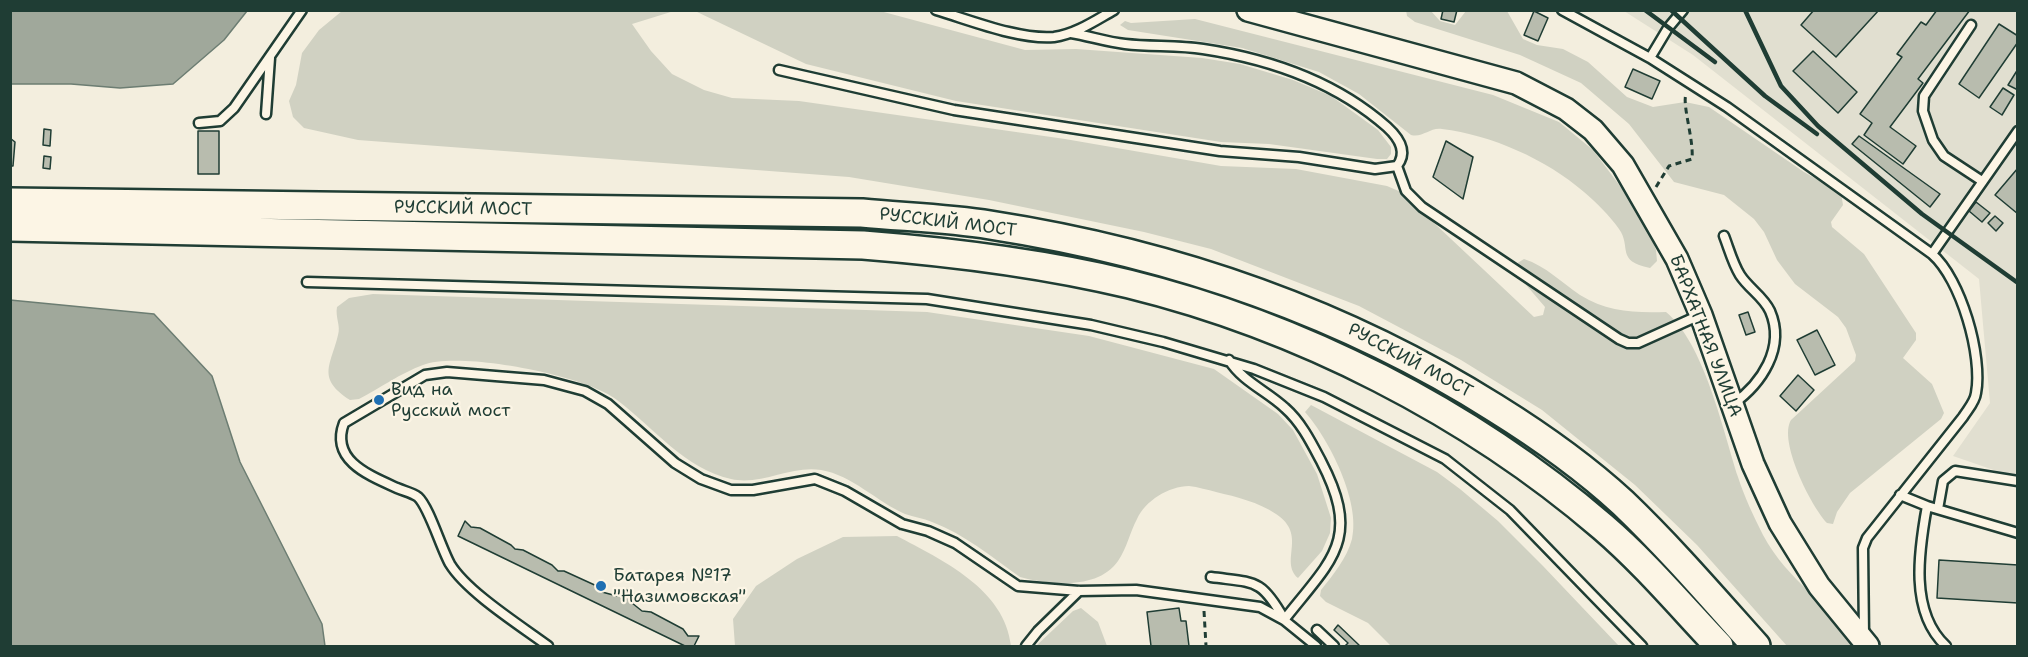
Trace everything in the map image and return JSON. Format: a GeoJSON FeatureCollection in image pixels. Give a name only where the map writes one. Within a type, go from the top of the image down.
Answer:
{"type":"FeatureCollection","features":[{"type":"Feature","properties":{"kind":"main road","name":"РУССКИЙ МОСТ"},"geometry":{"type":"LineString","coordinates":[[10,202],[862,213],[990,225],[1138,255],[1218,277],[1351,328],[1449,379],[1519,423],[1574,463],[1622,503],[1756,646]]}},
{"type":"Feature","properties":{"kind":"main road","name":"РУССКИЙ МОСТ"},"geometry":{"type":"LineString","coordinates":[[10,227],[863,245],[944,251],[1066,271],[1130,285],[1262,327],[1338,360],[1433,407],[1557,490],[1605,529],[1719,646]]}},
{"type":"Feature","properties":{"kind":"street","name":"БАРХАТНАЯ УЛИЦА"},"geometry":{"type":"LineString","coordinates":[[1248,10],[1498,78],[1550,99],[1581,119],[1601,139],[1623,165],[1677,259],[1701,315],[1753,464],[1780,523],[1820,586],[1866,644]]}},
{"type":"Feature","properties":{"kind":"lane"},"geometry":{"type":"LineString","coordinates":[[199,123],[220,121],[225,118],[302,10]]}},
{"type":"Feature","properties":{"kind":"lane"},"geometry":{"type":"LineString","coordinates":[[936,10],[1021,34],[1054,37],[1071,33],[1114,10]]}},
{"type":"Feature","properties":{"kind":"lane"},"geometry":{"type":"LineString","coordinates":[[1562,10],[1650,58],[1809,164],[1932,254],[1957,286],[1969,324],[1978,378],[1976,395],[1963,417],[1867,538],[1863,548],[1866,644]]}},
{"type":"Feature","properties":{"kind":"lane"},"geometry":{"type":"LineString","coordinates":[[1650,58],[1668,28],[1683,10]]}},
{"type":"Feature","properties":{"kind":"lane"},"geometry":{"type":"LineString","coordinates":[[1971,25],[1924,96],[1923,111],[1933,140],[1944,156],[1982,182]]}},
{"type":"Feature","properties":{"kind":"lane"},"geometry":{"type":"LineString","coordinates":[[778,70],[954,110],[1220,151],[1299,157],[1375,168],[1396,166],[1402,160],[1403,150],[1392,133],[1354,101],[1317,80],[1232,54],[1202,49],[1125,44],[1071,33]]}},
{"type":"Feature","properties":{"kind":"lane"},"geometry":{"type":"LineString","coordinates":[[266,114],[270,57]]}},
{"type":"Feature","properties":{"kind":"lane"},"geometry":{"type":"LineString","coordinates":[[1932,254],[2018,131]]}},
{"type":"Feature","properties":{"kind":"lane"},"geometry":{"type":"LineString","coordinates":[[1396,166],[1406,191],[1422,207],[1619,339],[1628,343],[1638,343],[1701,315]]}},
{"type":"Feature","properties":{"kind":"lane"},"geometry":{"type":"LineString","coordinates":[[1724,236],[1740,275],[1761,297],[1770,312],[1773,327],[1773,346],[1768,366],[1750,392],[1733,405]]}},
{"type":"Feature","properties":{"kind":"lane"},"geometry":{"type":"LineString","coordinates":[[308,282],[927,298],[1091,325],[1229,360],[1324,398],[1445,459],[1472,478],[1552,551],[1642,646]]}},
{"type":"Feature","properties":{"kind":"lane"},"geometry":{"type":"LineString","coordinates":[[1229,360],[1236,370],[1285,407],[1301,425],[1326,471],[1342,518],[1340,537],[1330,560],[1284,620]]}},
{"type":"Feature","properties":{"kind":"lane"},"geometry":{"type":"LineString","coordinates":[[548,646],[480,595],[451,566],[418,497],[368,473],[351,462],[342,451],[339,436],[344,423],[425,375],[447,372],[544,380],[585,391],[608,404],[675,463],[701,479],[731,490],[753,490],[815,478],[845,491],[902,524],[928,531],[955,543],[1018,586],[1079,591],[1136,590],[1260,608],[1284,620],[1316,646]]}},
{"type":"Feature","properties":{"kind":"lane"},"geometry":{"type":"LineString","coordinates":[[1938,509],[1943,481],[1955,471],[2018,481]]}},
{"type":"Feature","properties":{"kind":"lane"},"geometry":{"type":"LineString","coordinates":[[1900,495],[1927,506],[2018,533]]}},
{"type":"Feature","properties":{"kind":"lane"},"geometry":{"type":"LineString","coordinates":[[1927,506],[1920,546],[1920,578],[1926,616],[1938,639],[1946,646]]}},
{"type":"Feature","properties":{"kind":"lane"},"geometry":{"type":"LineString","coordinates":[[1211,576],[1259,585],[1272,599],[1284,620]]}},
{"type":"Feature","properties":{"kind":"lane"},"geometry":{"type":"LineString","coordinates":[[1026,646],[1079,591]]}},
{"type":"Feature","properties":{"kind":"lane"},"geometry":{"type":"LineString","coordinates":[[1317,630],[1334,646]]}},
{"type":"Feature","properties":{"kind":"path"},"geometry":{"type":"LineString","coordinates":[[1646,203],[1669,166],[1692,159],[1693,147],[1684,97],[1691,84]]}},
{"type":"Feature","properties":{"kind":"path"},"geometry":{"type":"LineString","coordinates":[[1202,598],[1206,646]]}},
{"type":"Feature","properties":{"kind":"shaded area"},"geometry":{"type":"Polygon","coordinates":[[[1406,10],[1431,11],[1440,21],[1455,25],[1466,11],[1507,11],[1523,39],[1537,45],[1563,49],[1588,62],[1627,97],[1653,107],[1685,102],[1709,107],[1804,172],[1841,193],[1843,205],[1831,222],[1832,227],[1864,254],[1916,333],[1916,340],[1903,358],[1932,384],[1944,413],[1941,419],[1850,493],[1837,512],[1833,524],[1827,523],[1813,503],[1798,473],[1792,457],[1788,430],[1791,420],[1855,361],[1856,355],[1846,328],[1838,317],[1795,284],[1777,260],[1764,232],[1754,219],[1724,195],[1674,182],[1629,124],[1581,83],[1520,55],[1415,22],[1407,16],[1406,10]]]}},
{"type":"Feature","properties":{"kind":"shaded area"},"geometry":{"type":"Polygon","coordinates":[[[10,11],[247,11],[224,40],[173,84],[120,88],[71,84],[11,84],[10,11]]]}},
{"type":"Feature","properties":{"kind":"shaded area"},"geometry":{"type":"Polygon","coordinates":[[[342,11],[674,11],[632,24],[651,51],[672,74],[704,90],[732,98],[799,101],[1065,139],[1221,166],[1296,169],[1387,186],[1401,192],[1534,317],[1543,315],[1545,307],[1515,272],[1516,264],[1524,259],[1540,266],[1580,295],[1600,305],[1632,312],[1666,312],[1679,326],[1702,365],[1719,412],[1740,484],[1763,535],[1773,552],[1797,580],[1850,631],[1862,646],[1787,646],[1697,545],[1635,485],[1542,410],[1461,360],[1359,306],[1211,249],[1144,232],[989,200],[849,177],[358,140],[304,128],[293,117],[289,101],[296,85],[302,53],[319,30],[342,11]]]}},
{"type":"Feature","properties":{"kind":"shaded area"},"geometry":{"type":"Polygon","coordinates":[[[695,11],[880,11],[1025,50],[1076,49],[1202,58],[1240,64],[1293,80],[1331,96],[1378,130],[1391,147],[1391,154],[1387,159],[1377,159],[1269,144],[1221,142],[956,101],[806,64],[695,11]]]}},
{"type":"Feature","properties":{"kind":"shaded area"},"geometry":{"type":"Polygon","coordinates":[[[1624,11],[2017,11],[2017,478],[1953,456],[1990,403],[1979,279],[1693,55],[1624,11]]]}},
{"type":"Feature","properties":{"kind":"shaded area"},"geometry":{"type":"Polygon","coordinates":[[[1195,19],[1493,95],[1559,122],[1593,150],[1623,190],[1650,235],[1656,250],[1657,261],[1650,268],[1632,261],[1626,253],[1623,236],[1619,229],[1598,205],[1553,169],[1517,150],[1480,137],[1442,129],[1411,135],[1359,94],[1319,72],[1242,48],[1128,30],[1120,25],[1125,21],[1131,23],[1195,19]]]}},
{"type":"Feature","properties":{"kind":"shaded area"},"geometry":{"type":"Polygon","coordinates":[[[373,294],[927,312],[1089,336],[1214,369],[1278,414],[1293,430],[1317,474],[1331,518],[1330,533],[1322,551],[1298,578],[1291,564],[1290,530],[1276,514],[1239,498],[1196,487],[1181,487],[1158,496],[1146,506],[1137,519],[1118,561],[1098,577],[1073,583],[1059,583],[1020,577],[978,546],[955,533],[929,521],[905,514],[854,483],[832,473],[810,469],[798,470],[754,480],[731,479],[714,474],[684,457],[617,400],[601,391],[551,374],[492,363],[441,361],[415,368],[359,399],[350,400],[339,392],[329,378],[330,363],[339,332],[337,307],[349,298],[373,294]]]}},
{"type":"Feature","properties":{"kind":"shaded area"},"geometry":{"type":"Polygon","coordinates":[[[10,300],[154,314],[212,376],[240,462],[322,624],[325,646],[11,646],[10,300]]]}},
{"type":"Feature","properties":{"kind":"shaded area"},"geometry":{"type":"Polygon","coordinates":[[[1311,405],[1437,472],[1460,489],[1498,521],[1619,646],[1391,646],[1368,623],[1326,602],[1320,596],[1321,590],[1347,553],[1354,524],[1352,507],[1341,472],[1324,438],[1305,412],[1311,405]]]}},
{"type":"Feature","properties":{"kind":"shaded area"},"geometry":{"type":"Polygon","coordinates":[[[897,536],[951,566],[984,592],[997,608],[1006,626],[1011,646],[735,646],[733,619],[756,586],[797,559],[843,537],[897,536]]]}},
{"type":"Feature","properties":{"kind":"shaded area"},"geometry":{"type":"Polygon","coordinates":[[[1081,608],[1098,622],[1107,646],[1036,646],[1073,611],[1081,608]]]}},
{"type":"Feature","properties":{"kind":"building"},"geometry":{"type":"Polygon","coordinates":[[[1443,10],[1457,10],[1454,22],[1441,19],[1443,10]]]}},
{"type":"Feature","properties":{"kind":"building"},"geometry":{"type":"Polygon","coordinates":[[[1814,10],[1879,10],[1836,57],[1801,25],[1814,10]]]}},
{"type":"Feature","properties":{"kind":"building"},"geometry":{"type":"Polygon","coordinates":[[[1937,10],[1970,10],[1918,79],[1923,83],[1890,127],[1916,146],[1903,164],[1864,135],[1872,123],[1860,114],[1902,57],[1897,54],[1921,22],[1926,25],[1937,10]]]}},
{"type":"Feature","properties":{"kind":"building"},"geometry":{"type":"Polygon","coordinates":[[[1534,11],[1548,18],[1538,41],[1524,35],[1534,11]]]}},
{"type":"Feature","properties":{"kind":"building"},"geometry":{"type":"Polygon","coordinates":[[[1999,24],[2018,36],[2018,42],[1979,98],[1959,84],[1999,24]]]}},
{"type":"Feature","properties":{"kind":"building"},"geometry":{"type":"Polygon","coordinates":[[[1813,51],[1857,92],[1838,113],[1793,71],[1813,51]]]}},
{"type":"Feature","properties":{"kind":"building"},"geometry":{"type":"Polygon","coordinates":[[[1633,69],[1660,81],[1652,99],[1625,87],[1633,69]]]}},
{"type":"Feature","properties":{"kind":"building"},"geometry":{"type":"Polygon","coordinates":[[[2018,69],[2018,90],[2008,85],[2018,69]]]}},
{"type":"Feature","properties":{"kind":"building"},"geometry":{"type":"Polygon","coordinates":[[[2003,88],[2014,95],[2002,115],[1990,107],[2003,88]]]}},
{"type":"Feature","properties":{"kind":"building"},"geometry":{"type":"Polygon","coordinates":[[[44,129],[51,130],[50,146],[43,145],[44,129]]]}},
{"type":"Feature","properties":{"kind":"building"},"geometry":{"type":"Polygon","coordinates":[[[198,131],[219,131],[219,174],[198,174],[198,131]]]}},
{"type":"Feature","properties":{"kind":"building"},"geometry":{"type":"Polygon","coordinates":[[[1859,136],[1940,194],[1930,207],[1852,144],[1859,136]]]}},
{"type":"Feature","properties":{"kind":"building"},"geometry":{"type":"Polygon","coordinates":[[[10,138],[15,142],[13,166],[10,166],[10,138]]]}},
{"type":"Feature","properties":{"kind":"building"},"geometry":{"type":"Polygon","coordinates":[[[1446,141],[1473,157],[1463,199],[1433,177],[1446,141]]]}},
{"type":"Feature","properties":{"kind":"building"},"geometry":{"type":"Polygon","coordinates":[[[44,156],[51,157],[50,169],[43,168],[44,156]]]}},
{"type":"Feature","properties":{"kind":"building"},"geometry":{"type":"Polygon","coordinates":[[[2018,168],[2018,214],[1995,195],[2018,168]]]}},
{"type":"Feature","properties":{"kind":"building"},"geometry":{"type":"Polygon","coordinates":[[[1976,202],[1990,213],[1982,222],[1969,211],[1976,202]]]}},
{"type":"Feature","properties":{"kind":"building"},"geometry":{"type":"Polygon","coordinates":[[[1995,216],[2003,223],[1996,231],[1988,223],[1995,216]]]}},
{"type":"Feature","properties":{"kind":"building"},"geometry":{"type":"Polygon","coordinates":[[[1748,312],[1755,332],[1746,335],[1739,315],[1748,312]]]}},
{"type":"Feature","properties":{"kind":"building"},"geometry":{"type":"Polygon","coordinates":[[[1817,330],[1835,365],[1815,375],[1797,340],[1817,330]]]}},
{"type":"Feature","properties":{"kind":"building"},"geometry":{"type":"Polygon","coordinates":[[[1798,375],[1814,390],[1796,411],[1780,396],[1798,375]]]}},
{"type":"Feature","properties":{"kind":"building"},"geometry":{"type":"Polygon","coordinates":[[[465,521],[471,527],[480,528],[515,549],[523,550],[552,565],[558,571],[564,571],[599,587],[602,592],[617,596],[623,588],[634,594],[632,603],[642,611],[651,612],[683,629],[688,636],[699,636],[694,646],[685,646],[458,536],[465,521]]]}},
{"type":"Feature","properties":{"kind":"building"},"geometry":{"type":"Polygon","coordinates":[[[1939,560],[2018,565],[2018,603],[1937,598],[1939,560]]]}},
{"type":"Feature","properties":{"kind":"building"},"geometry":{"type":"Polygon","coordinates":[[[1179,608],[1181,621],[1186,621],[1189,646],[1151,646],[1147,612],[1179,608]]]}},
{"type":"Feature","properties":{"kind":"building"},"geometry":{"type":"Polygon","coordinates":[[[1338,625],[1360,646],[1345,646],[1348,643],[1334,630],[1338,625]]]}},
{"type":"Feature","properties":{"kind":"railway"},"geometry":{"type":"LineString","coordinates":[[1645,10],[1715,62]]}},
{"type":"Feature","properties":{"kind":"railway"},"geometry":{"type":"LineString","coordinates":[[1671,10],[1765,96],[1817,134]]}},
{"type":"Feature","properties":{"kind":"railway"},"geometry":{"type":"LineString","coordinates":[[1745,10],[1781,86],[1818,126],[1922,214],[2018,283]]}},
{"type":"Feature","properties":{"kind":"place","name":"Вид на Русский мост"},"geometry":{"type":"Point","coordinates":[379,400]}},
{"type":"Feature","properties":{"kind":"place","name":"Батарея №17 \"Назимовская\""},"geometry":{"type":"Point","coordinates":[601,586]}}]}
